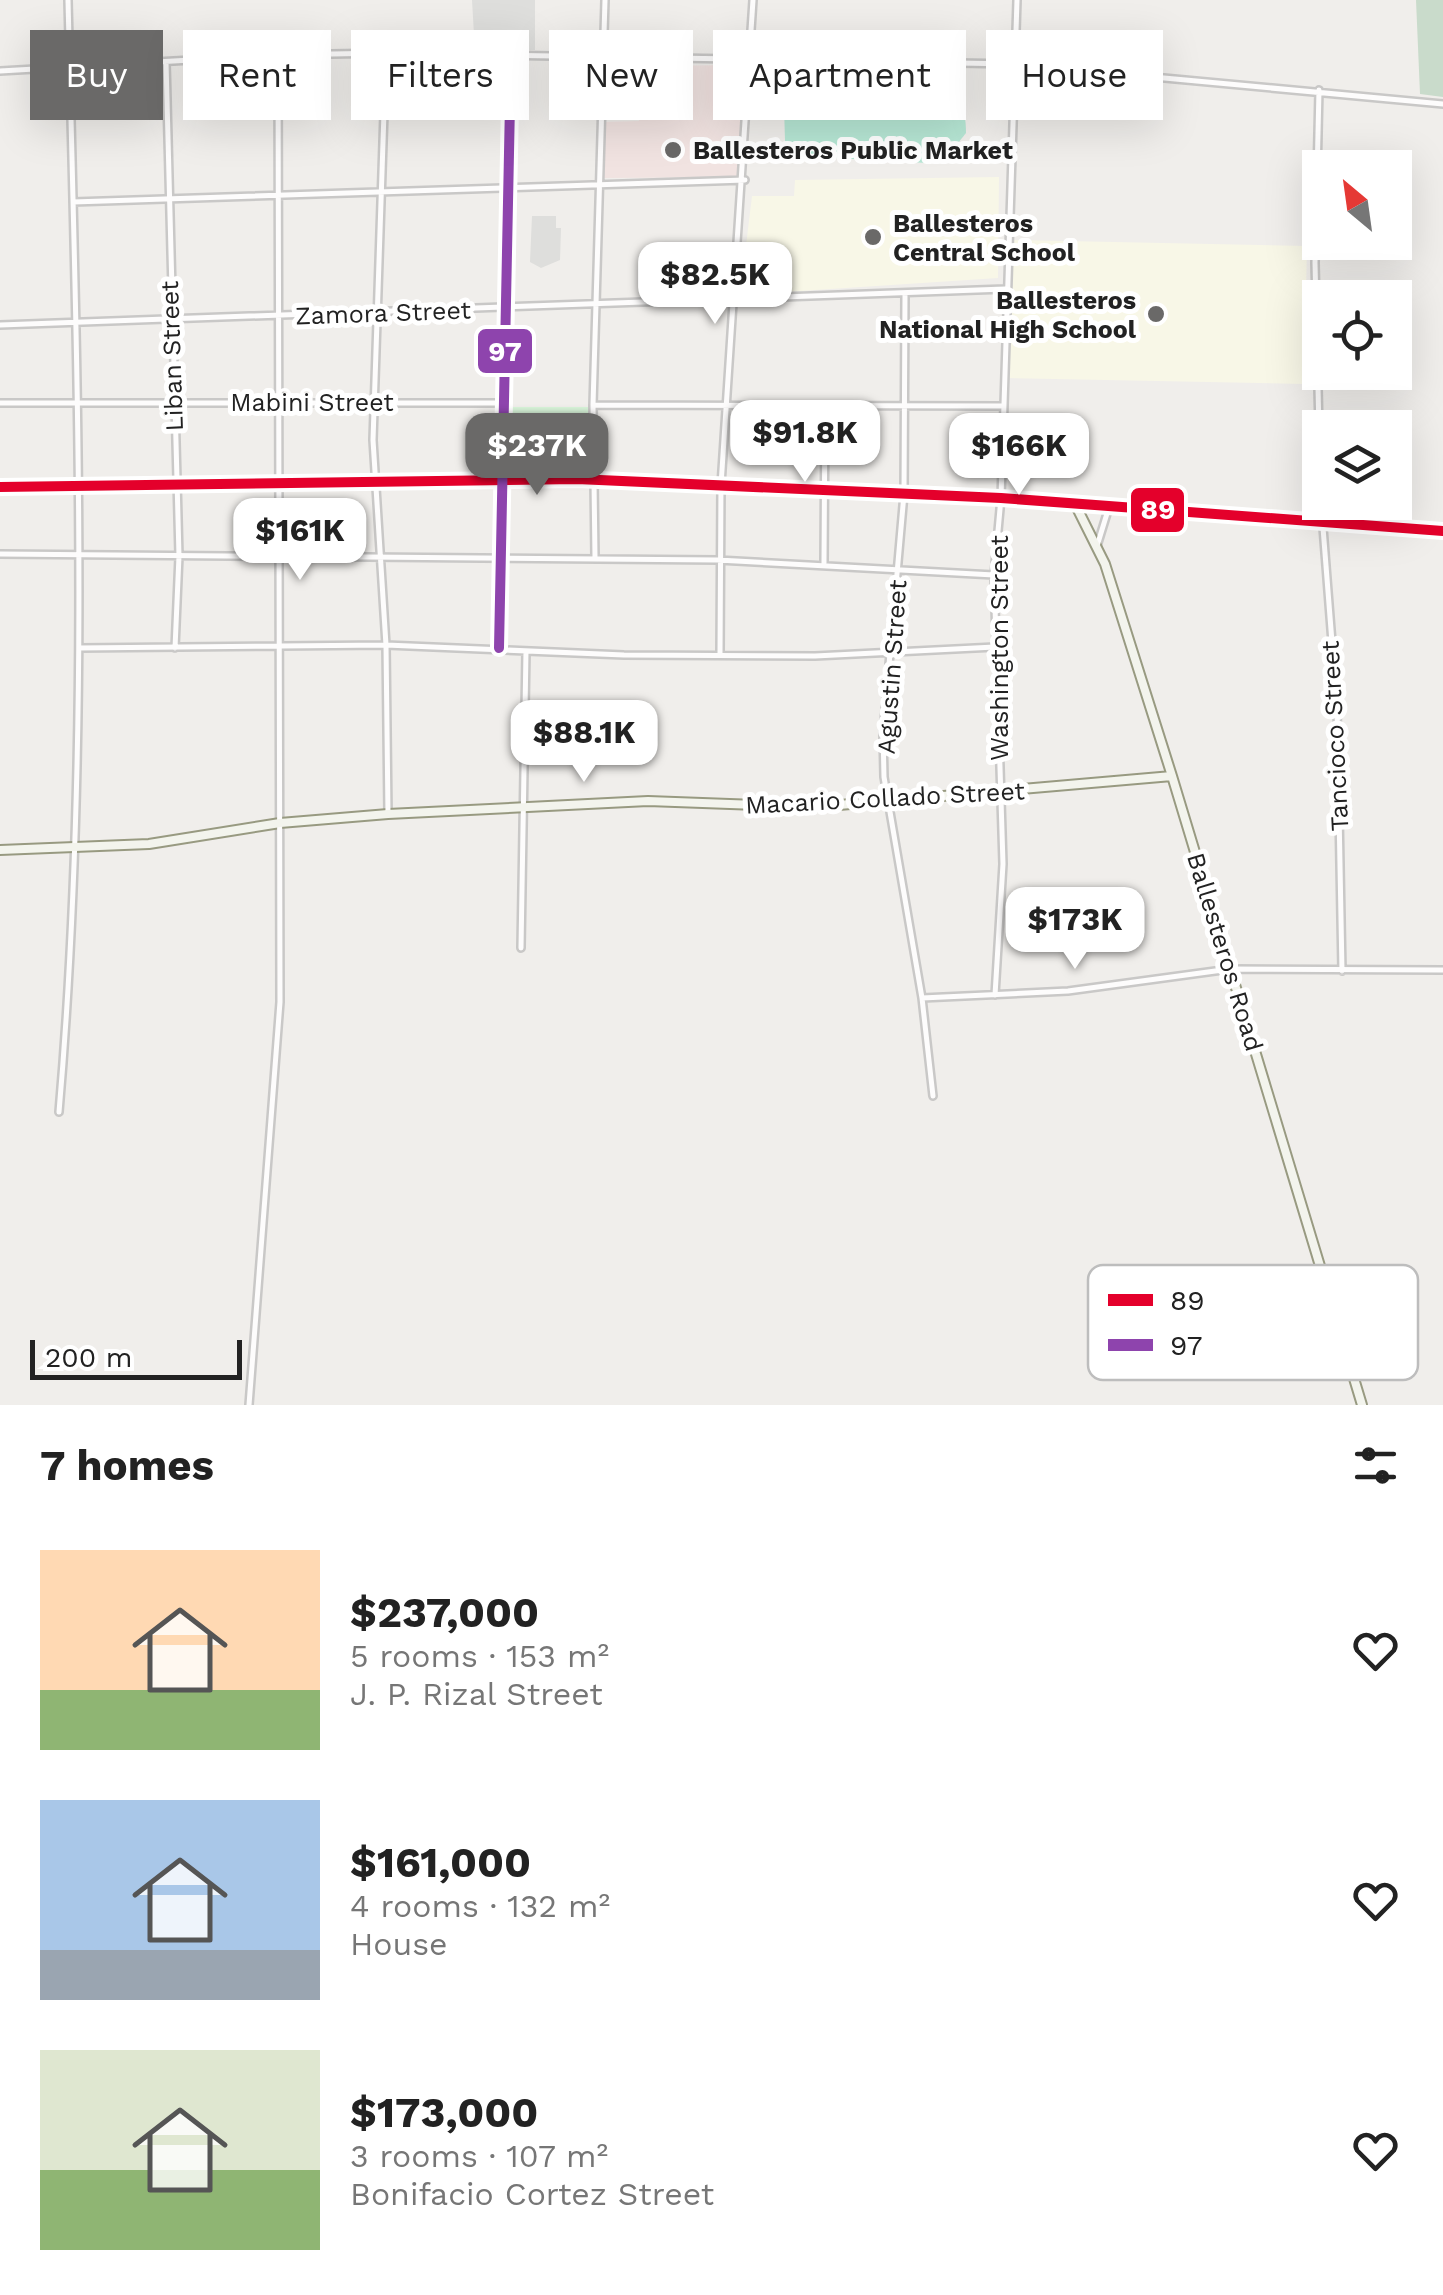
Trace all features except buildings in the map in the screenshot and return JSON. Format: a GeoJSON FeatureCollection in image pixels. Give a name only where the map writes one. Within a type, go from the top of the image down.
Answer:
{"type":"FeatureCollection","features":[{"type":"Feature","properties":{"kind":"main road"},"geometry":{"type":"LineString","coordinates":[[0,487],[594,480],[1001,498],[1443,531]]}},
{"type":"Feature","properties":{"kind":"main road","name":"Ballesteros Road"},"geometry":{"type":"LineString","coordinates":[[1075,504],[1097,546],[1172,776],[1320,1265]]}},
{"type":"Feature","properties":{"kind":"main road","name":"Macario Collado Street"},"geometry":{"type":"LineString","coordinates":[[0,850],[167,842],[280,822],[388,814],[648,801],[794,808],[1000,794],[1172,776]]}},
{"type":"Feature","properties":{"kind":"main road","name":"Ballesteros Road"},"geometry":{"type":"LineString","coordinates":[[1354,1380],[1362,1405]]}},
{"type":"Feature","properties":{"kind":"street"},"geometry":{"type":"LineString","coordinates":[[68,0],[68,30]]}},
{"type":"Feature","properties":{"kind":"street"},"geometry":{"type":"LineString","coordinates":[[605,30],[606,0]]}},
{"type":"Feature","properties":{"kind":"street"},"geometry":{"type":"LineString","coordinates":[[752,30],[754,0]]}},
{"type":"Feature","properties":{"kind":"street","name":"Washington Street"},"geometry":{"type":"LineString","coordinates":[[1016,30],[1018,0]]}},
{"type":"Feature","properties":{"kind":"street"},"geometry":{"type":"LineString","coordinates":[[163,62],[183,61]]}},
{"type":"Feature","properties":{"kind":"street","name":"Liban Street"},"geometry":{"type":"LineString","coordinates":[[166,62],[179,556],[175,650]]}},
{"type":"Feature","properties":{"kind":"street"},"geometry":{"type":"LineString","coordinates":[[0,72],[30,70]]}},
{"type":"Feature","properties":{"kind":"street"},"geometry":{"type":"LineString","coordinates":[[1163,77],[1443,104]]}},
{"type":"Feature","properties":{"kind":"street"},"geometry":{"type":"LineString","coordinates":[[1319,90],[1315,263],[1319,410]]}},
{"type":"Feature","properties":{"kind":"street"},"geometry":{"type":"LineString","coordinates":[[59,1112],[74,848],[79,648],[69,120]]}},
{"type":"Feature","properties":{"kind":"street"},"geometry":{"type":"LineString","coordinates":[[248,1405],[277,1070],[282,646],[278,120]]}},
{"type":"Feature","properties":{"kind":"street"},"geometry":{"type":"LineString","coordinates":[[385,120],[374,482],[386,645],[388,814]]}},
{"type":"Feature","properties":{"kind":"street"},"geometry":{"type":"LineString","coordinates":[[500,648],[510,120]]}},
{"type":"Feature","properties":{"kind":"street"},"geometry":{"type":"LineString","coordinates":[[595,558],[593,406],[602,120]]}},
{"type":"Feature","properties":{"kind":"street"},"geometry":{"type":"LineString","coordinates":[[720,655],[721,485],[747,120]]}},
{"type":"Feature","properties":{"kind":"street","name":"Washington Street"},"geometry":{"type":"LineString","coordinates":[[995,996],[1002,864],[994,575],[1001,498],[1012,120]]}},
{"type":"Feature","properties":{"kind":"street"},"geometry":{"type":"LineString","coordinates":[[72,202],[169,195],[744,180]]}},
{"type":"Feature","properties":{"kind":"street","name":"Zamora Street"},"geometry":{"type":"LineString","coordinates":[[0,324],[1005,290]]}},
{"type":"Feature","properties":{"kind":"street","name":"Agustin Street"},"geometry":{"type":"LineString","coordinates":[[905,294],[904,494],[883,734],[922,998],[932,1096]]}},
{"type":"Feature","properties":{"kind":"street","name":"Mabini Street"},"geometry":{"type":"LineString","coordinates":[[0,403],[504,403]]}},
{"type":"Feature","properties":{"kind":"street"},"geometry":{"type":"LineString","coordinates":[[593,406],[1002,406]]}},
{"type":"Feature","properties":{"kind":"street"},"geometry":{"type":"LineString","coordinates":[[824,565],[825,406]]}},
{"type":"Feature","properties":{"kind":"street"},"geometry":{"type":"LineString","coordinates":[[1097,546],[1109,507]]}},
{"type":"Feature","properties":{"kind":"street","name":"Tancioco Street"},"geometry":{"type":"LineString","coordinates":[[1321,520],[1337,706],[1342,970]]}},
{"type":"Feature","properties":{"kind":"street"},"geometry":{"type":"LineString","coordinates":[[0,554],[718,560],[994,575]]}},
{"type":"Feature","properties":{"kind":"street"},"geometry":{"type":"LineString","coordinates":[[79,648],[386,645],[720,655],[890,655],[994,647]]}},
{"type":"Feature","properties":{"kind":"street"},"geometry":{"type":"LineString","coordinates":[[521,948],[526,650]]}},
{"type":"Feature","properties":{"kind":"street"},"geometry":{"type":"LineString","coordinates":[[922,998],[1068,991],[1230,969],[1443,970]]}},
{"type":"Feature","properties":{"kind":"shaded area"},"geometry":{"type":"Polygon","coordinates":[[[472,0],[535,0],[535,50],[529,50],[529,30],[474,30],[472,0]]]}},
{"type":"Feature","properties":{"kind":"shaded area"},"geometry":{"type":"Polygon","coordinates":[[[1416,0],[1443,0],[1443,97],[1420,94],[1416,0]]]}},
{"type":"Feature","properties":{"kind":"shaded area","name":"Ballesteros Public Market"},"geometry":{"type":"Polygon","coordinates":[[[693,65],[713,65],[713,120],[742,120],[742,177],[604,178],[604,122],[693,120],[693,65]]]}},
{"type":"Feature","properties":{"kind":"shaded area","name":"Ballesteros Central School"},"geometry":{"type":"Polygon","coordinates":[[[999,177],[998,278],[740,295],[752,196],[794,196],[795,180],[999,177]]]}},
{"type":"Feature","properties":{"kind":"shaded area"},"geometry":{"type":"Polygon","coordinates":[[[532,216],[556,216],[556,228],[561,228],[560,260],[541,268],[530,262],[532,216]]]}},
{"type":"Feature","properties":{"kind":"shaded area","name":"Ballesteros National High School"},"geometry":{"type":"Polygon","coordinates":[[[1011,240],[1302,246],[1302,260],[1307,260],[1306,280],[1302,280],[1302,384],[1004,378],[1011,240]]]}},
{"type":"Feature","properties":{"kind":"green space"},"geometry":{"type":"Polygon","coordinates":[[[784,120],[965,120],[966,133],[950,153],[927,163],[798,156],[785,141],[784,120]]]}},
{"type":"Feature","properties":{"kind":"green space"},"geometry":{"type":"Polygon","coordinates":[[[509,407],[590,407],[591,471],[508,471],[509,407]]]}},
{"type":"Feature","properties":{"kind":"transit line","name":"97"},"geometry":{"type":"LineString","coordinates":[[499,648],[510,120]]}},
{"type":"Feature","properties":{"kind":"transit line","name":"89"},"geometry":{"type":"LineString","coordinates":[[0,487],[577,479],[1001,498],[1443,531]]}},
{"type":"Feature","properties":{"kind":"place","name":"Ballesteros Public Market"},"geometry":{"type":"Point","coordinates":[673,150]}},
{"type":"Feature","properties":{"kind":"place","name":"Ballesteros Central School"},"geometry":{"type":"Point","coordinates":[873,237]}},
{"type":"Feature","properties":{"kind":"place","name":"Ballesteros National High School"},"geometry":{"type":"Point","coordinates":[1156,314]}}]}
